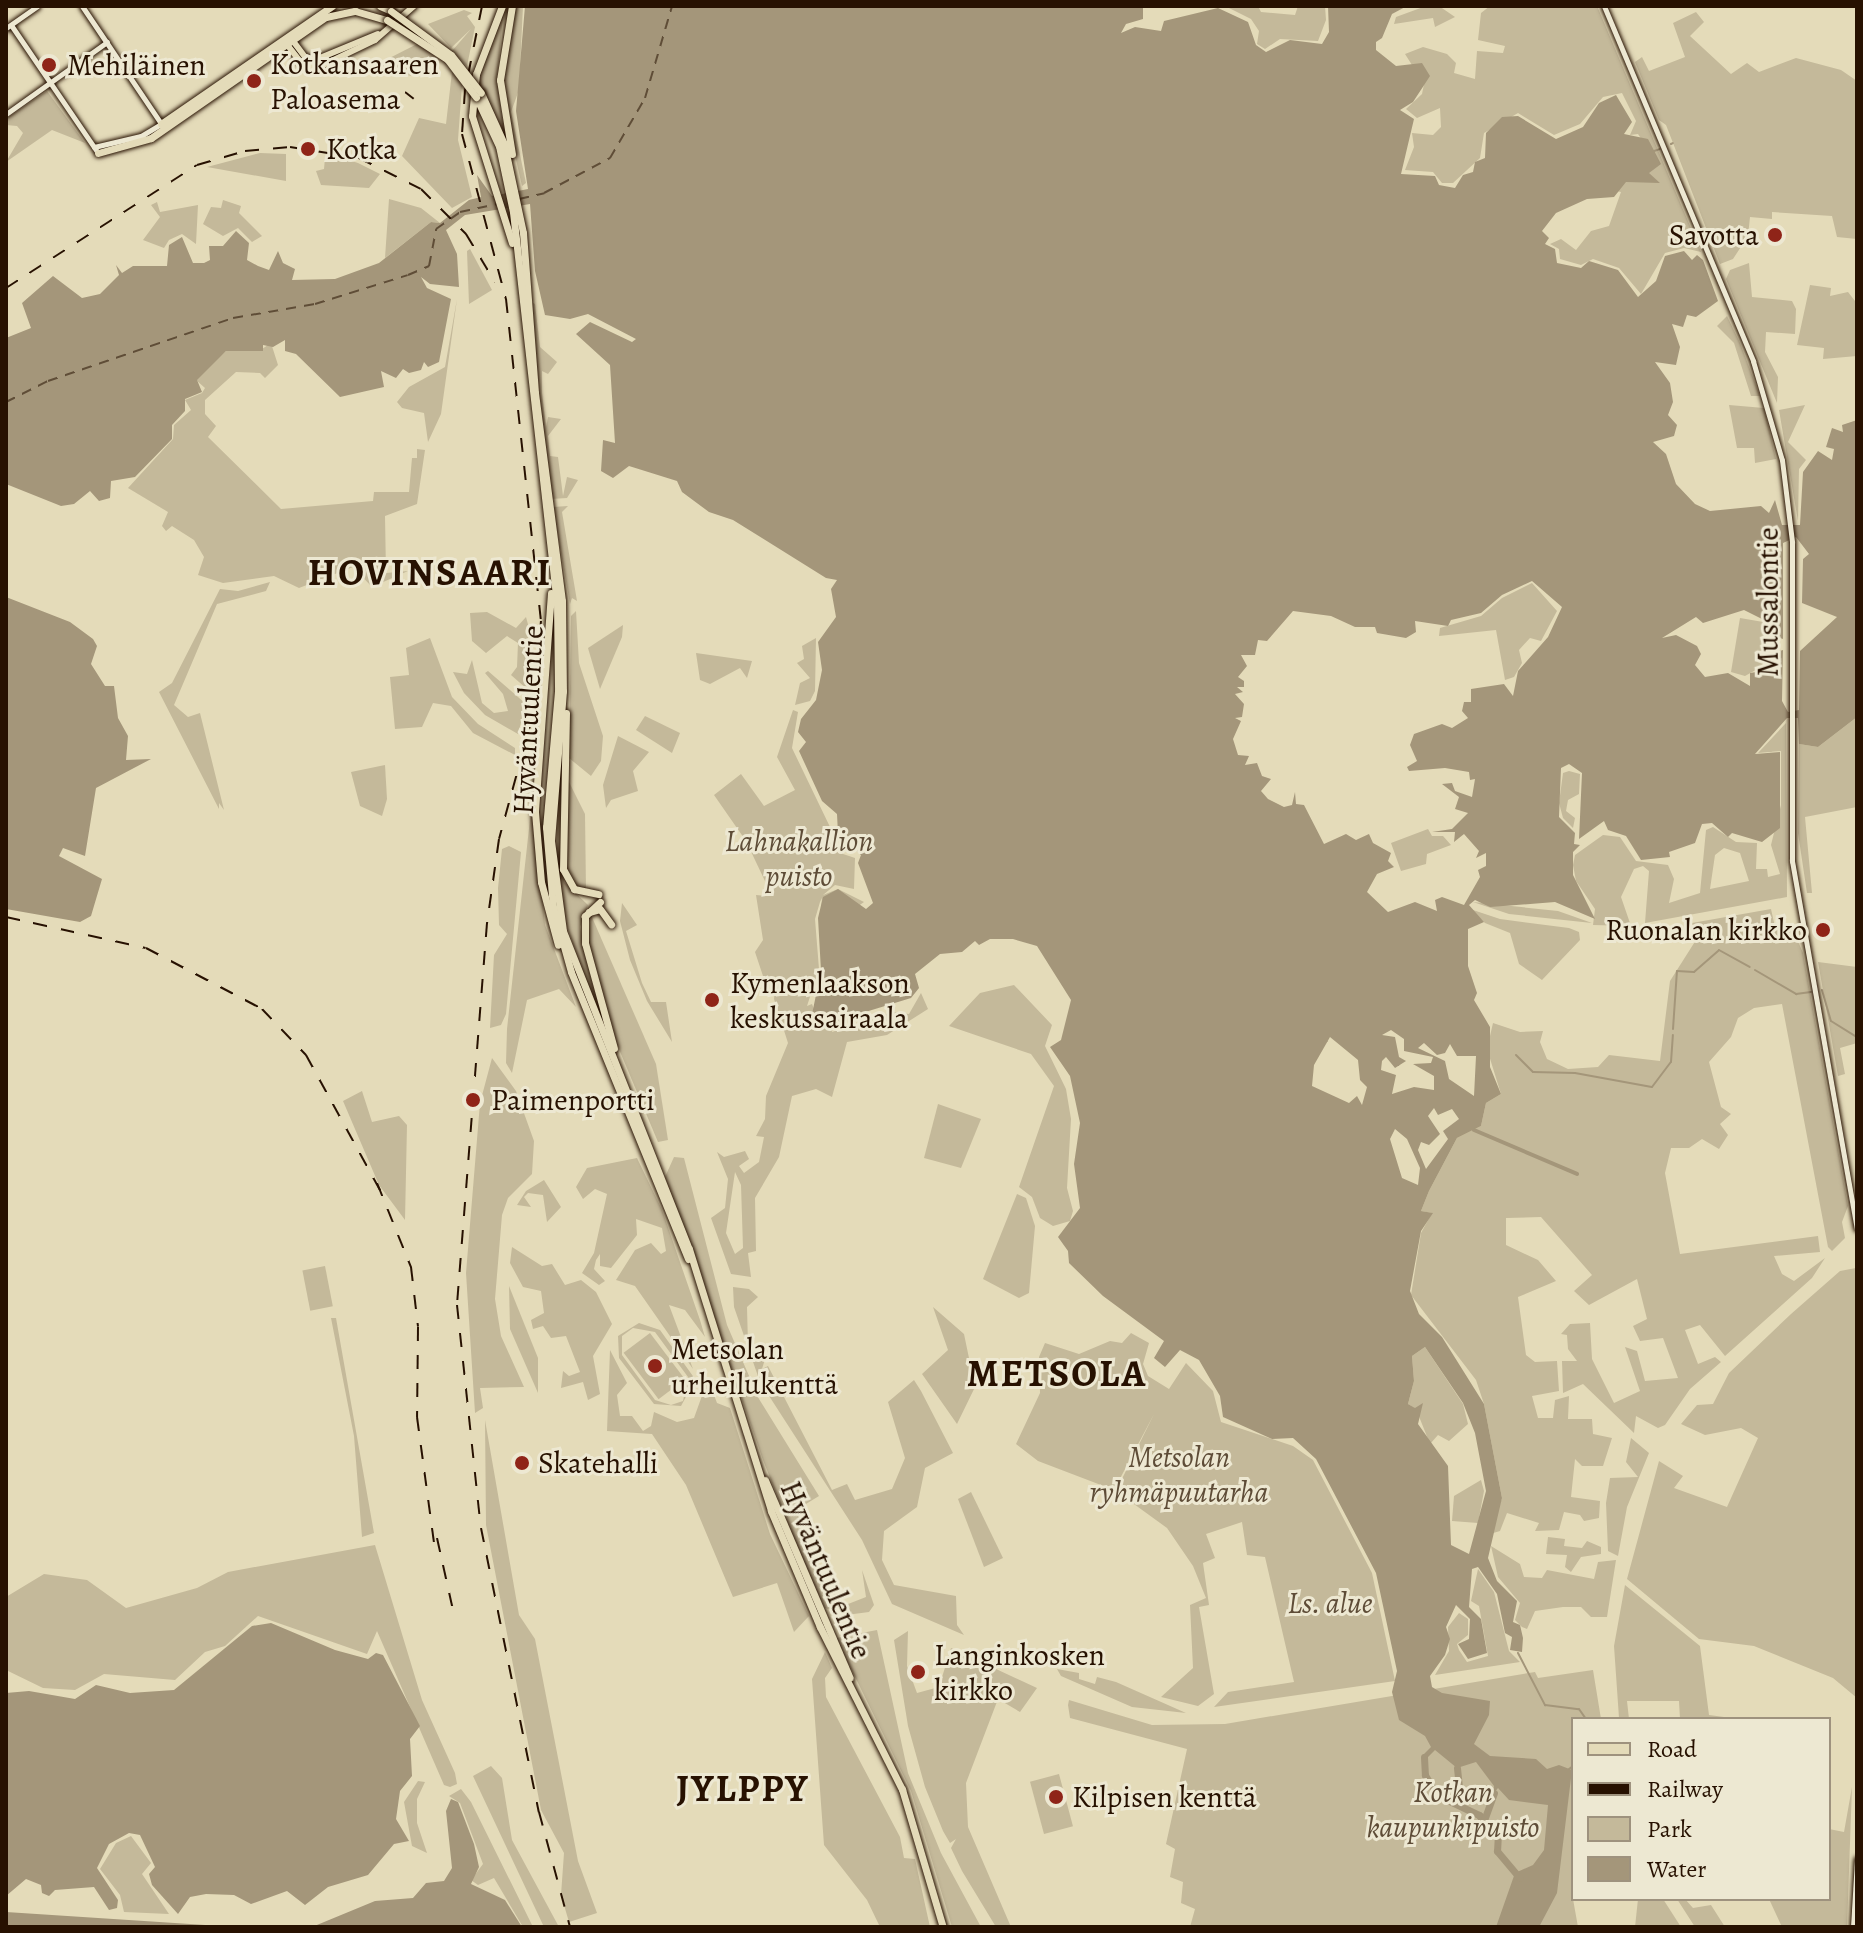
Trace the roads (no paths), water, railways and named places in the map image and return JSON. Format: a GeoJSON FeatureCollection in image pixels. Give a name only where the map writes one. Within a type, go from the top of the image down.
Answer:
{"type":"FeatureCollection","features":[{"type":"Feature","properties":{"kind":"highway"},"geometry":{"type":"LineString","coordinates":[[96,150],[145,141],[332,6]]}},
{"type":"Feature","properties":{"kind":"highway","name":"Hyväntuulentie"},"geometry":{"type":"LineString","coordinates":[[380,6],[451,55],[478,95],[512,187],[549,539],[559,672],[547,866],[558,932],[694,1271]]}},
{"type":"Feature","properties":{"kind":"highway"},"geometry":{"type":"LineString","coordinates":[[502,6],[476,74],[472,104],[477,140],[497,189],[513,212]]}},
{"type":"Feature","properties":{"kind":"highway"},"geometry":{"type":"LineString","coordinates":[[512,6],[500,80],[512,187]]}},
{"type":"Feature","properties":{"kind":"highway","name":"Hyväntuulentie"},"geometry":{"type":"LineString","coordinates":[[287,40],[337,14],[363,12],[387,20],[436,49],[478,95]]}},
{"type":"Feature","properties":{"kind":"highway","name":"Hyväntuulentie"},"geometry":{"type":"LineString","coordinates":[[513,212],[564,652],[551,827],[556,893],[576,970],[631,1099],[694,1271],[758,1466],[854,1692],[911,1812],[943,1927]]}},
{"type":"Feature","properties":{"kind":"highway"},"geometry":{"type":"LineString","coordinates":[[549,539],[551,624],[538,743],[536,841],[550,922],[580,993]]}},
{"type":"Feature","properties":{"kind":"highway"},"geometry":{"type":"LineString","coordinates":[[564,652],[563,869],[574,889],[599,898],[586,913],[591,976],[631,1099]]}},
{"type":"Feature","properties":{"kind":"highway"},"geometry":{"type":"LineString","coordinates":[[586,913],[600,909],[611,924]]}},
{"type":"Feature","properties":{"kind":"main road"},"geometry":{"type":"LineString","coordinates":[[37,6],[8,26],[96,150]]}},
{"type":"Feature","properties":{"kind":"main road"},"geometry":{"type":"LineString","coordinates":[[82,6],[162,126]]}},
{"type":"Feature","properties":{"kind":"main road"},"geometry":{"type":"LineString","coordinates":[[287,40],[303,65],[314,68],[362,48],[414,6]]}},
{"type":"Feature","properties":{"kind":"main road","name":"Mussalontie"},"geometry":{"type":"LineString","coordinates":[[1604,6],[1763,387],[1782,460],[1792,542],[1790,722],[1795,891],[1857,1228]]}},
{"type":"Feature","properties":{"kind":"main road"},"geometry":{"type":"LineString","coordinates":[[6,114],[107,42]]}},
{"type":"Feature","properties":{"kind":"main road"},"geometry":{"type":"LineString","coordinates":[[1853,1927],[1857,1859]]}},
{"type":"Feature","properties":{"kind":"water"},"geometry":{"type":"Polygon","coordinates":[[[525,6],[1143,7],[1143,19],[1126,24],[1121,33],[1135,27],[1161,31],[1164,21],[1218,8],[1248,22],[1256,45],[1266,52],[1290,40],[1322,44],[1329,32],[1328,6],[1407,6],[1392,14],[1382,38],[1376,42],[1376,50],[1396,66],[1422,63],[1430,76],[1413,102],[1400,110],[1414,119],[1401,174],[1435,176],[1439,185],[1455,188],[1463,175],[1473,172],[1475,162],[1485,158],[1486,133],[1502,117],[1518,116],[1556,139],[1583,127],[1599,103],[1616,95],[1632,122],[1624,134],[1648,139],[1661,164],[1649,173],[1660,183],[1626,182],[1614,197],[1587,199],[1556,213],[1542,231],[1549,238],[1545,244],[1555,249],[1557,263],[1581,268],[1589,261],[1618,270],[1638,297],[1656,281],[1665,256],[1684,251],[1692,260],[1697,255],[1703,260],[1718,301],[1696,317],[1687,315],[1683,327],[1672,324],[1680,347],[1676,365],[1655,362],[1670,383],[1673,402],[1668,415],[1677,425],[1674,436],[1653,442],[1666,454],[1676,484],[1695,504],[1710,511],[1761,506],[1769,513],[1775,500],[1782,525],[1800,525],[1803,472],[1818,451],[1832,460],[1834,449],[1826,447],[1832,428],[1843,432],[1842,425],[1857,420],[1857,717],[1818,747],[1799,744],[1798,718],[1787,718],[1755,754],[1780,752],[1780,828],[1762,842],[1732,833],[1728,837],[1712,823],[1702,824],[1695,843],[1669,852],[1670,857],[1641,860],[1626,836],[1608,830],[1604,821],[1579,839],[1582,773],[1569,764],[1561,768],[1559,817],[1575,833],[1574,844],[1580,845],[1573,852],[1573,875],[1595,919],[1555,902],[1490,907],[1475,900],[1469,905],[1484,922],[1468,929],[1468,966],[1477,993],[1474,1000],[1490,1027],[1490,1067],[1501,1094],[1486,1103],[1481,1126],[1457,1138],[1429,1191],[1421,1211],[1433,1213],[1421,1231],[1410,1291],[1419,1314],[1442,1337],[1484,1404],[1502,1498],[1488,1558],[1497,1581],[1517,1601],[1513,1622],[1520,1625],[1523,1638],[1522,1652],[1510,1650],[1512,1637],[1505,1633],[1497,1594],[1478,1567],[1472,1569],[1469,1607],[1481,1619],[1487,1653],[1468,1659],[1458,1644],[1469,1639],[1470,1619],[1456,1605],[1446,1627],[1450,1639],[1445,1655],[1430,1676],[1432,1687],[1442,1693],[1490,1701],[1489,1715],[1474,1744],[1490,1756],[1536,1759],[1547,1769],[1559,1765],[1571,1770],[1557,1893],[1539,1927],[1496,1927],[1515,1873],[1533,1865],[1544,1850],[1548,1805],[1509,1800],[1498,1788],[1494,1793],[1494,1786],[1476,1762],[1457,1768],[1435,1750],[1426,1759],[1423,1755],[1431,1747],[1425,1736],[1399,1720],[1392,1692],[1397,1671],[1376,1573],[1316,1459],[1293,1438],[1272,1439],[1223,1417],[1220,1396],[1199,1360],[1180,1350],[1165,1367],[1154,1358],[1164,1341],[1103,1296],[1069,1263],[1068,1251],[1058,1237],[1080,1208],[1074,1164],[1080,1123],[1070,1076],[1050,1047],[1061,1040],[1071,1000],[1037,946],[1013,939],[990,939],[979,945],[975,941],[962,952],[940,954],[915,974],[919,988],[911,998],[849,1017],[836,1027],[821,1027],[811,1019],[821,971],[818,918],[823,897],[838,889],[866,909],[873,903],[858,863],[861,855],[838,834],[837,814],[822,801],[799,751],[806,742],[798,732],[801,719],[816,700],[822,670],[818,642],[836,617],[831,589],[837,580],[826,578],[733,520],[709,512],[682,492],[677,481],[629,466],[613,478],[601,471],[603,440],[615,443],[610,365],[576,334],[590,322],[632,342],[636,339],[588,314],[570,319],[545,315],[535,271],[530,204],[465,215],[446,230],[457,254],[459,287],[430,284],[421,277],[427,288],[451,299],[439,362],[428,367],[424,362],[421,370],[409,373],[403,369],[396,378],[381,371],[384,387],[340,397],[296,354],[285,351],[285,340],[273,347],[263,345],[263,351],[226,351],[197,380],[202,392],[185,399],[185,411],[172,425],[172,439],[135,477],[111,481],[110,498],[99,501],[90,491],[74,504],[61,506],[6,484],[6,338],[31,328],[22,303],[53,276],[82,298],[100,294],[119,275],[116,265],[122,273],[133,266],[167,266],[169,245],[182,237],[193,263],[204,263],[210,260],[209,246],[223,246],[236,231],[249,243],[247,260],[258,266],[269,270],[278,251],[283,263],[295,269],[292,280],[335,279],[379,263],[431,222],[440,223],[469,200],[481,197],[477,175],[492,196],[528,189],[516,111],[525,6]],[[1796,537],[1783,543],[1783,639],[1775,636],[1773,613],[1762,619],[1744,610],[1703,623],[1696,617],[1662,638],[1676,635],[1697,646],[1701,654],[1695,665],[1705,677],[1728,673],[1750,686],[1750,673],[1763,671],[1769,654],[1783,650],[1782,701],[1788,712],[1799,710],[1800,651],[1837,617],[1802,603],[1803,559],[1809,554],[1796,537]],[[1532,581],[1502,595],[1481,613],[1451,620],[1448,626],[1415,621],[1416,632],[1406,638],[1377,633],[1375,627],[1355,627],[1331,616],[1293,611],[1267,641],[1258,640],[1255,655],[1241,655],[1247,666],[1238,677],[1244,681],[1244,687],[1237,687],[1243,692],[1235,694],[1244,704],[1242,717],[1235,718],[1241,721],[1233,739],[1238,755],[1249,756],[1245,765],[1257,763],[1262,776],[1271,779],[1261,791],[1268,799],[1284,807],[1292,805],[1295,792],[1296,804],[1304,805],[1324,844],[1346,834],[1356,840],[1369,834],[1373,843],[1391,853],[1388,861],[1394,867],[1377,874],[1367,892],[1388,912],[1415,902],[1437,911],[1435,900],[1442,897],[1464,905],[1480,877],[1478,870],[1486,866],[1486,853],[1476,858],[1479,851],[1464,834],[1454,842],[1455,832],[1432,832],[1452,829],[1468,813],[1455,809],[1459,797],[1442,784],[1452,783],[1455,791],[1472,797],[1475,779],[1470,780],[1469,772],[1445,768],[1409,771],[1407,767],[1417,761],[1410,745],[1414,734],[1442,724],[1452,728],[1468,718],[1462,711],[1464,702],[1471,702],[1471,689],[1504,684],[1513,696],[1518,671],[1548,637],[1562,607],[1532,581]],[[1391,1030],[1382,1035],[1395,1037],[1399,1057],[1406,1061],[1395,1068],[1386,1057],[1382,1061],[1381,1070],[1396,1075],[1392,1094],[1414,1087],[1434,1090],[1434,1076],[1413,1064],[1431,1063],[1433,1057],[1404,1051],[1404,1039],[1391,1030]],[[1330,1037],[1314,1065],[1312,1086],[1349,1103],[1357,1096],[1362,1105],[1367,1087],[1360,1080],[1358,1060],[1330,1037]],[[1424,1043],[1418,1048],[1445,1061],[1449,1079],[1474,1096],[1476,1056],[1457,1056],[1450,1044],[1445,1053],[1437,1055],[1424,1043]],[[1434,1108],[1428,1116],[1440,1134],[1429,1145],[1421,1142],[1418,1150],[1426,1169],[1448,1139],[1443,1131],[1459,1119],[1452,1109],[1438,1115],[1434,1108]],[[1395,1129],[1390,1139],[1402,1178],[1418,1185],[1420,1168],[1407,1139],[1395,1129]],[[1425,1347],[1412,1356],[1414,1381],[1408,1404],[1415,1408],[1423,1403],[1418,1424],[1448,1466],[1451,1545],[1469,1554],[1486,1491],[1475,1433],[1463,1403],[1425,1347]]]}},
{"type":"Feature","properties":{"kind":"water"},"geometry":{"type":"Polygon","coordinates":[[[6,597],[70,622],[93,639],[97,646],[91,664],[105,686],[114,686],[118,718],[128,736],[126,760],[151,759],[96,788],[85,856],[63,848],[59,856],[102,879],[91,916],[80,922],[6,909],[6,597]]]}},
{"type":"Feature","properties":{"kind":"water"},"geometry":{"type":"Polygon","coordinates":[[[271,1623],[335,1650],[368,1659],[376,1653],[383,1655],[420,1726],[410,1739],[412,1776],[400,1791],[396,1819],[409,1841],[394,1844],[368,1875],[328,1887],[305,1905],[287,1891],[251,1904],[234,1895],[206,1894],[190,1897],[178,1914],[152,1885],[149,1874],[155,1867],[140,1835],[129,1833],[109,1844],[97,1868],[118,1900],[117,1908],[109,1910],[94,1887],[55,1890],[49,1896],[42,1893],[41,1885],[26,1879],[6,1896],[6,1693],[29,1691],[75,1699],[96,1685],[130,1693],[174,1690],[252,1626],[271,1623]]]}},
{"type":"Feature","properties":{"kind":"water"},"geometry":{"type":"Polygon","coordinates":[[[451,1799],[458,1802],[474,1844],[479,1867],[471,1884],[505,1900],[522,1927],[312,1927],[375,1901],[413,1898],[426,1883],[444,1881],[452,1868],[446,1811],[451,1799]]]}},
{"type":"Feature","properties":{"kind":"water"},"geometry":{"type":"Polygon","coordinates":[[[6,1912],[236,1927],[6,1927],[6,1912]]]}},
{"type":"Feature","properties":{"kind":"waterway"},"geometry":{"type":"LineString","coordinates":[[1654,151],[1660,149]]}},
{"type":"Feature","properties":{"kind":"waterway"},"geometry":{"type":"LineString","coordinates":[[1673,1029],[1677,971],[1694,972],[1719,950],[1750,967]]}},
{"type":"Feature","properties":{"kind":"waterway"},"geometry":{"type":"LineString","coordinates":[[1755,970],[1796,994],[1811,992]]}},
{"type":"Feature","properties":{"kind":"waterway"},"geometry":{"type":"LineString","coordinates":[[1822,990],[1831,1021],[1857,1037]]}},
{"type":"Feature","properties":{"kind":"waterway"},"geometry":{"type":"LineString","coordinates":[[1516,1055],[1533,1072],[1575,1073],[1652,1087],[1671,1062],[1673,1035]]}},
{"type":"Feature","properties":{"kind":"waterway"},"geometry":{"type":"LineString","coordinates":[[1474,1130],[1577,1174]]}},
{"type":"Feature","properties":{"kind":"waterway"},"geometry":{"type":"LineString","coordinates":[[1518,1653],[1545,1705],[1579,1709],[1585,1717]]}},
{"type":"Feature","properties":{"kind":"waterway"},"geometry":{"type":"LineString","coordinates":[[1424,1757],[1425,1775],[1437,1795],[1479,1815],[1487,1828],[1498,1833],[1497,1851],[1520,1878]]}},
{"type":"Feature","properties":{"kind":"waterway"},"geometry":{"type":"LineString","coordinates":[[1457,1768],[1461,1806]]}},
{"type":"Feature","properties":{"kind":"waterway"},"geometry":{"type":"LineString","coordinates":[[1483,1823],[1494,1793]]}},
{"type":"Feature","properties":{"kind":"railway"},"geometry":{"type":"LineString","coordinates":[[482,6],[465,90],[462,134],[506,299],[541,621],[531,722],[499,839],[487,923],[457,1305],[481,1528],[539,1812],[570,1927]]}},
{"type":"Feature","properties":{"kind":"railway"},"geometry":{"type":"LineString","coordinates":[[405,92],[414,99]]}},
{"type":"Feature","properties":{"kind":"railway"},"geometry":{"type":"LineString","coordinates":[[6,288],[197,165],[245,151],[290,147],[359,158],[421,189],[466,234],[495,282]]}},
{"type":"Feature","properties":{"kind":"railway"},"geometry":{"type":"LineString","coordinates":[[6,917],[146,948],[262,1009],[306,1055],[381,1192]]}},
{"type":"Feature","properties":{"kind":"railway"},"geometry":{"type":"LineString","coordinates":[[377,1183],[411,1267],[418,1327],[417,1417],[435,1550]]}},
{"type":"Feature","properties":{"kind":"railway"},"geometry":{"type":"LineString","coordinates":[[437,1538],[453,1610]]}},
{"type":"Feature","properties":{"kind":"place","name":"Mehiläinen"},"geometry":{"type":"Point","coordinates":[49,65]}},
{"type":"Feature","properties":{"kind":"place","name":"Kotkansaaren Paloasema"},"geometry":{"type":"Point","coordinates":[254,81]}},
{"type":"Feature","properties":{"kind":"place","name":"Kotka"},"geometry":{"type":"Point","coordinates":[308,149]}},
{"type":"Feature","properties":{"kind":"place","name":"Savotta"},"geometry":{"type":"Point","coordinates":[1775,235]}},
{"type":"Feature","properties":{"kind":"place","name":"Ruonalan kirkko"},"geometry":{"type":"Point","coordinates":[1823,930]}},
{"type":"Feature","properties":{"kind":"place","name":"Kymenlaakson keskussairaala"},"geometry":{"type":"Point","coordinates":[712,1000]}},
{"type":"Feature","properties":{"kind":"place","name":"Paimenportti"},"geometry":{"type":"Point","coordinates":[473,1100]}},
{"type":"Feature","properties":{"kind":"place","name":"Metsolan urheilukenttä"},"geometry":{"type":"Point","coordinates":[655,1366]}},
{"type":"Feature","properties":{"kind":"place","name":"Skatehalli"},"geometry":{"type":"Point","coordinates":[522,1463]}},
{"type":"Feature","properties":{"kind":"place","name":"Langinkosken kirkko"},"geometry":{"type":"Point","coordinates":[918,1672]}},
{"type":"Feature","properties":{"kind":"place","name":"Kilpisen kenttä"},"geometry":{"type":"Point","coordinates":[1056,1797]}},
{"type":"Feature","properties":{"kind":"district","name":"HOVINSAARI"},"geometry":{"type":"Point","coordinates":[430,573]}},
{"type":"Feature","properties":{"kind":"district","name":"METSOLA"},"geometry":{"type":"Point","coordinates":[1057,1374]}},
{"type":"Feature","properties":{"kind":"district","name":"JYLPPY"},"geometry":{"type":"Point","coordinates":[743,1789]}},
{"type":"Feature","properties":{"kind":"park label","name":"Lahnakallion puisto"},"geometry":{"type":"Point","coordinates":[799,858]}},
{"type":"Feature","properties":{"kind":"park label","name":"Metsolan ryhmäpuutarha"},"geometry":{"type":"Point","coordinates":[1179,1474]}},
{"type":"Feature","properties":{"kind":"park label","name":"Ls. alue"},"geometry":{"type":"Point","coordinates":[1330,1603]}},
{"type":"Feature","properties":{"kind":"park label","name":"Kotkan kaupunkipuisto"},"geometry":{"type":"Point","coordinates":[1453,1809]}}]}
